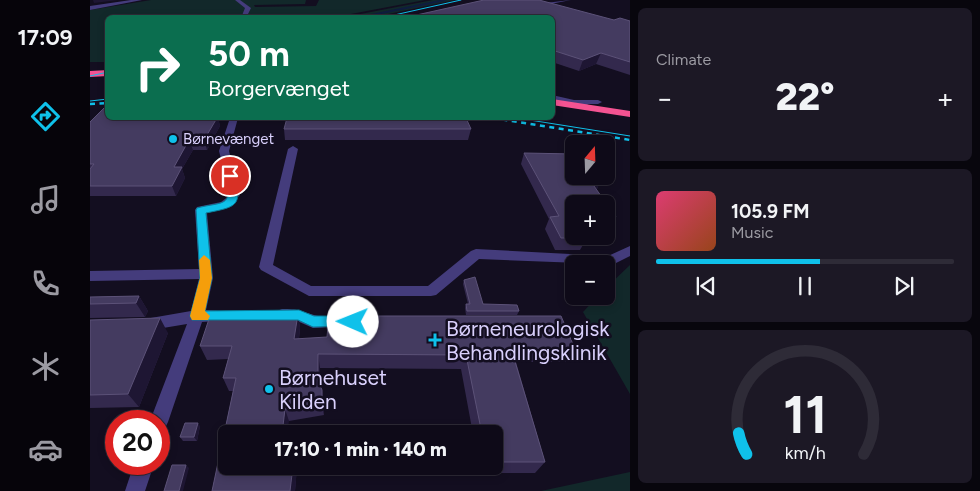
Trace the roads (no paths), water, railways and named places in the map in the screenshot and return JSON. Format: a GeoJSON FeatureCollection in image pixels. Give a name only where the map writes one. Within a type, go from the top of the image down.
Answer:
{"type":"FeatureCollection","features":[{"type":"Feature","properties":{"kind":"highway"},"geometry":{"type":"LineString","coordinates":[[90,66],[105,66]]}},
{"type":"Feature","properties":{"kind":"highway"},"geometry":{"type":"LineString","coordinates":[[90,75],[105,75]]}},
{"type":"Feature","properties":{"kind":"highway"},"geometry":{"type":"LineString","coordinates":[[555,99],[598,106],[630,114]]}},
{"type":"Feature","properties":{"kind":"highway"},"geometry":{"type":"LineString","coordinates":[[598,106],[630,107]]}},
{"type":"Feature","properties":{"kind":"street"},"geometry":{"type":"LineString","coordinates":[[90,2],[94,0]]}},
{"type":"Feature","properties":{"kind":"street"},"geometry":{"type":"LineString","coordinates":[[90,8],[140,0]]}},
{"type":"Feature","properties":{"kind":"street"},"geometry":{"type":"LineString","coordinates":[[237,0],[248,8],[244,15]]}},
{"type":"Feature","properties":{"kind":"street"},"geometry":{"type":"LineString","coordinates":[[529,0],[545,4],[569,0]]}},
{"type":"Feature","properties":{"kind":"street"},"geometry":{"type":"LineString","coordinates":[[555,99],[598,106]]}},
{"type":"Feature","properties":{"kind":"street"},"geometry":{"type":"LineString","coordinates":[[163,410],[197,316],[206,274],[201,210],[224,206],[232,201],[235,194],[224,151],[233,120]]}},
{"type":"Feature","properties":{"kind":"street"},"geometry":{"type":"LineString","coordinates":[[293,149],[266,267],[309,291],[431,291],[476,254],[610,261],[630,250]]}},
{"type":"Feature","properties":{"kind":"street"},"geometry":{"type":"LineString","coordinates":[[90,276],[206,274]]}},
{"type":"Feature","properties":{"kind":"street"},"geometry":{"type":"LineString","coordinates":[[271,315],[299,315],[313,322],[362,322]]}},
{"type":"Feature","properties":{"kind":"street"},"geometry":{"type":"LineString","coordinates":[[129,325],[148,325],[197,316],[243,316]]}},
{"type":"Feature","properties":{"kind":"street"},"geometry":{"type":"LineString","coordinates":[[135,491],[140,475]]}},
{"type":"Feature","properties":{"kind":"waterway"},"geometry":{"type":"LineString","coordinates":[[372,15],[445,0]]}},
{"type":"Feature","properties":{"kind":"tram line"},"geometry":{"type":"LineString","coordinates":[[394,15],[461,0]]}},
{"type":"Feature","properties":{"kind":"tram line"},"geometry":{"type":"LineString","coordinates":[[90,76],[105,73]]}},
{"type":"Feature","properties":{"kind":"tram line"},"geometry":{"type":"LineString","coordinates":[[90,101],[105,99]]}},
{"type":"Feature","properties":{"kind":"tram line"},"geometry":{"type":"LineString","coordinates":[[530,120],[630,136]]}},
{"type":"Feature","properties":{"kind":"railway"},"geometry":{"type":"LineString","coordinates":[[90,104],[105,103]]}},
{"type":"Feature","properties":{"kind":"railway"},"geometry":{"type":"LineString","coordinates":[[505,120],[630,140]]}},
{"type":"Feature","properties":{"kind":"place","name":"Børnevænget"},"geometry":{"type":"Point","coordinates":[173,139]}},
{"type":"Feature","properties":{"kind":"place","name":"Børneneurologisk Behandlingsklinik"},"geometry":{"type":"Point","coordinates":[435,340]}},
{"type":"Feature","properties":{"kind":"place","name":"Børnehuset Kilden"},"geometry":{"type":"Point","coordinates":[269,389]}}]}
